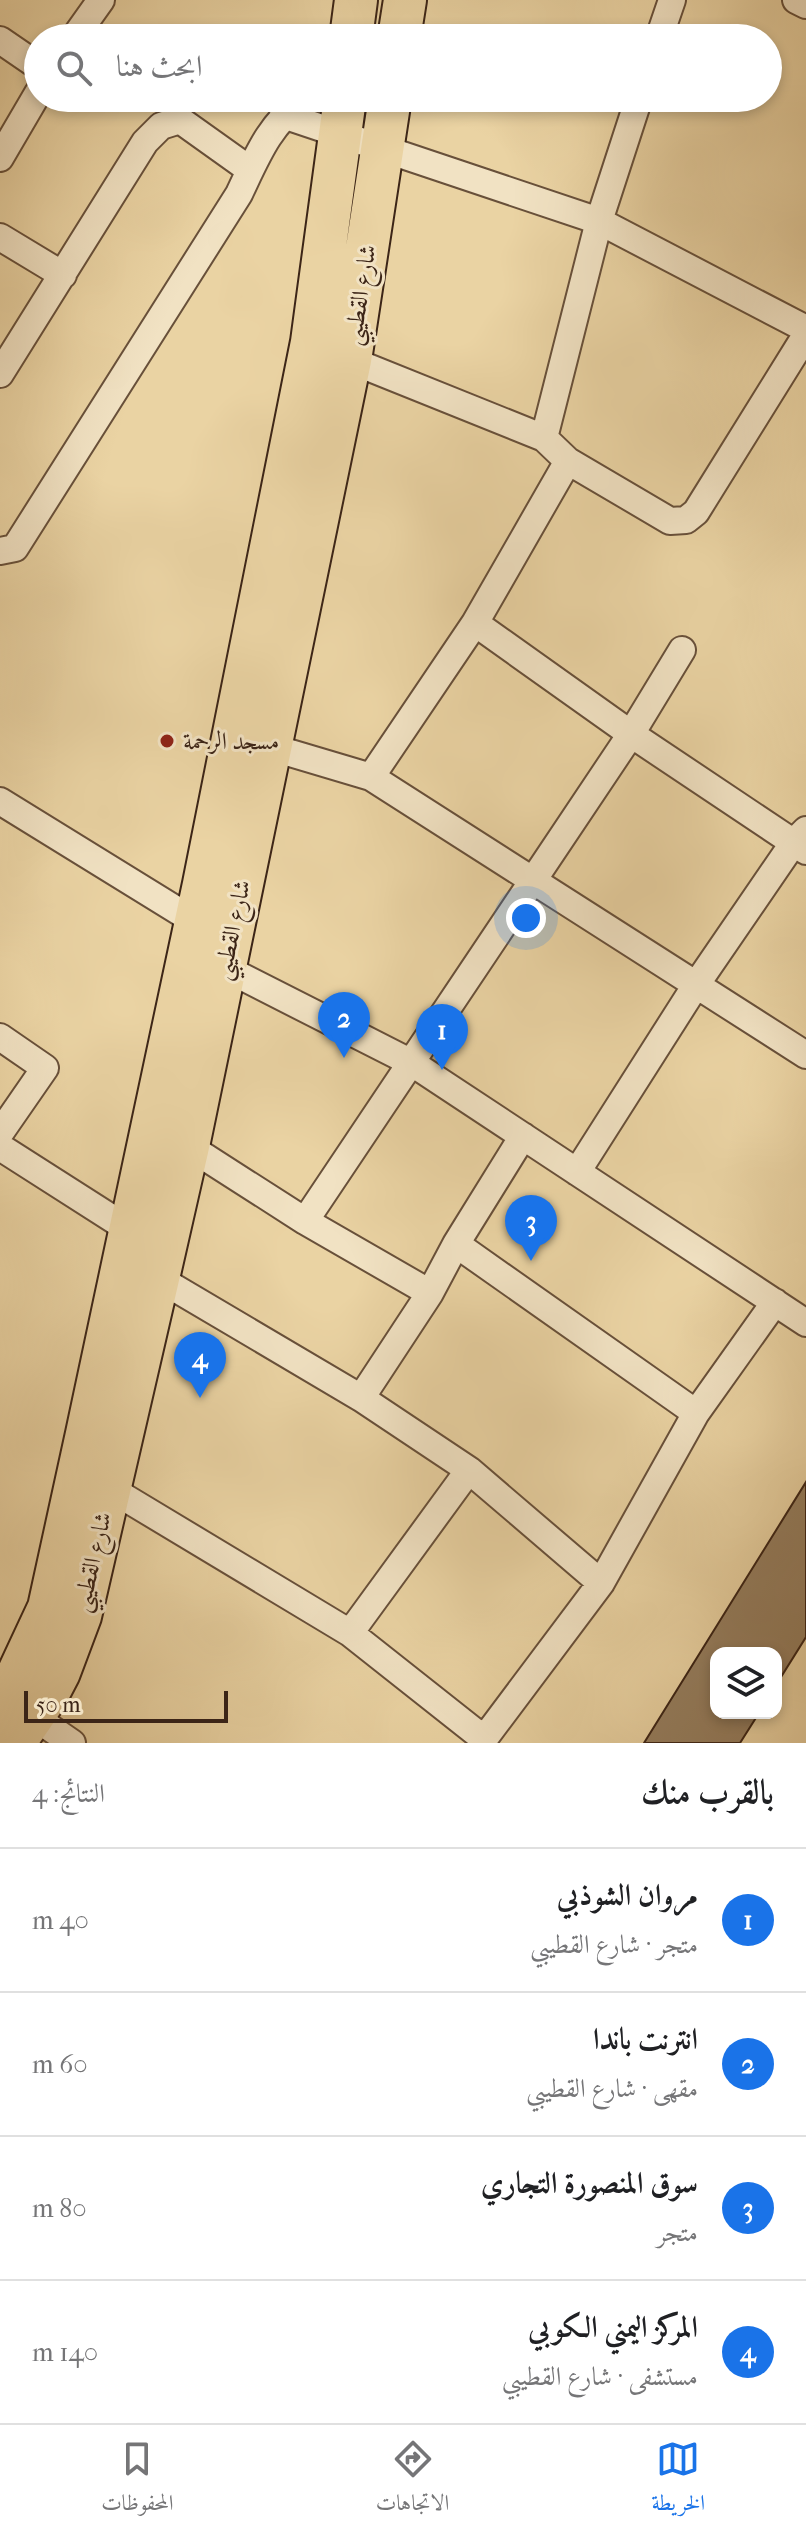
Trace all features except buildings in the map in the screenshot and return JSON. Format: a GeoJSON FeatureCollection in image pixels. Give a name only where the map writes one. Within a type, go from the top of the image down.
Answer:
{"type":"FeatureCollection","features":[{"type":"Feature","properties":{"kind":"main road"},"geometry":{"type":"LineString","coordinates":[[353,24],[356,0]]}},
{"type":"Feature","properties":{"kind":"main road"},"geometry":{"type":"LineString","coordinates":[[401,24],[405,0]]}},
{"type":"Feature","properties":{"kind":"main road","name":"شارع القطيبي"},"geometry":{"type":"LineString","coordinates":[[16,1724],[47,1695],[80,1616],[158,1278],[350,360],[388,112]]}},
{"type":"Feature","properties":{"kind":"main road","name":"شارع القطيبي"},"geometry":{"type":"LineString","coordinates":[[16,1724],[49,1608],[196,922],[312,342],[343,117]]}},
{"type":"Feature","properties":{"kind":"street"},"geometry":{"type":"LineString","coordinates":[[84,24],[101,0]]}},
{"type":"Feature","properties":{"kind":"street"},"geometry":{"type":"LineString","coordinates":[[664,24],[672,0]]}},
{"type":"Feature","properties":{"kind":"street"},"geometry":{"type":"LineString","coordinates":[[796,0],[806,5]]}},
{"type":"Feature","properties":{"kind":"street"},"geometry":{"type":"LineString","coordinates":[[0,40],[24,56]]}},
{"type":"Feature","properties":{"kind":"street"},"geometry":{"type":"LineString","coordinates":[[0,158],[27,112]]}},
{"type":"Feature","properties":{"kind":"street"},"geometry":{"type":"LineString","coordinates":[[0,551],[15,548],[239,194],[263,142],[287,112]]}},
{"type":"Feature","properties":{"kind":"street"},"geometry":{"type":"LineString","coordinates":[[544,438],[599,221],[634,112]]}},
{"type":"Feature","properties":{"kind":"street"},"geometry":{"type":"LineString","coordinates":[[283,115],[343,117],[382,150],[599,221],[806,332],[796,371],[696,512],[686,520],[670,521],[568,461],[544,438],[350,360]]}},
{"type":"Feature","properties":{"kind":"street"},"geometry":{"type":"LineString","coordinates":[[0,374],[145,142],[161,126],[180,120],[250,170]]}},
{"type":"Feature","properties":{"kind":"street"},"geometry":{"type":"LineString","coordinates":[[0,237],[63,275]]}},
{"type":"Feature","properties":{"kind":"street"},"geometry":{"type":"LineString","coordinates":[[371,777],[475,623],[568,461]]}},
{"type":"Feature","properties":{"kind":"street"},"geometry":{"type":"LineString","coordinates":[[475,623],[631,734],[802,841],[696,985],[577,1172]]}},
{"type":"Feature","properties":{"kind":"street"},"geometry":{"type":"LineString","coordinates":[[305,1221],[631,734],[682,650]]}},
{"type":"Feature","properties":{"kind":"street"},"geometry":{"type":"LineString","coordinates":[[270,747],[371,777],[806,1055]]}},
{"type":"Feature","properties":{"kind":"street"},"geometry":{"type":"LineString","coordinates":[[0,801],[196,922]]}},
{"type":"Feature","properties":{"kind":"street"},"geometry":{"type":"LineString","coordinates":[[225,968],[412,1063],[806,1323]]}},
{"type":"Feature","properties":{"kind":"street"},"geometry":{"type":"LineString","coordinates":[[0,1037],[45,1068],[0,1133]]}},
{"type":"Feature","properties":{"kind":"street"},"geometry":{"type":"LineString","coordinates":[[361,1398],[430,1293],[456,1244],[523,1136]]}},
{"type":"Feature","properties":{"kind":"street"},"geometry":{"type":"LineString","coordinates":[[188,1146],[305,1221],[430,1293]]}},
{"type":"Feature","properties":{"kind":"street"},"geometry":{"type":"LineString","coordinates":[[0,1147],[130,1230]]}},
{"type":"Feature","properties":{"kind":"street"},"geometry":{"type":"LineString","coordinates":[[456,1244],[696,1413]]}},
{"type":"Feature","properties":{"kind":"street"},"geometry":{"type":"LineString","coordinates":[[158,1278],[361,1398],[469,1470],[601,1583]]}},
{"type":"Feature","properties":{"kind":"street"},"geometry":{"type":"LineString","coordinates":[[109,1488],[350,1633],[482,1741],[601,1583],[696,1413],[775,1302]]}},
{"type":"Feature","properties":{"kind":"street"},"geometry":{"type":"LineString","coordinates":[[350,1633],[469,1470]]}},
{"type":"Feature","properties":{"kind":"street"},"geometry":{"type":"LineString","coordinates":[[16,1724],[72,1743]]}},
{"type":"Feature","properties":{"kind":"place","name":"مسجد الرحمة"},"geometry":{"type":"Point","coordinates":[167,741]}},
{"type":"Feature","properties":{"kind":"place","name":"انترنت باندا"},"geometry":{"type":"Point","coordinates":[344,1058]}},
{"type":"Feature","properties":{"kind":"place","name":"مروان الشوذبي"},"geometry":{"type":"Point","coordinates":[442,1070]}},
{"type":"Feature","properties":{"kind":"place","name":"سوق المنصورة التجاري"},"geometry":{"type":"Point","coordinates":[531,1261]}},
{"type":"Feature","properties":{"kind":"place","name":"المركز اليمني الكوبي"},"geometry":{"type":"Point","coordinates":[200,1398]}}]}
